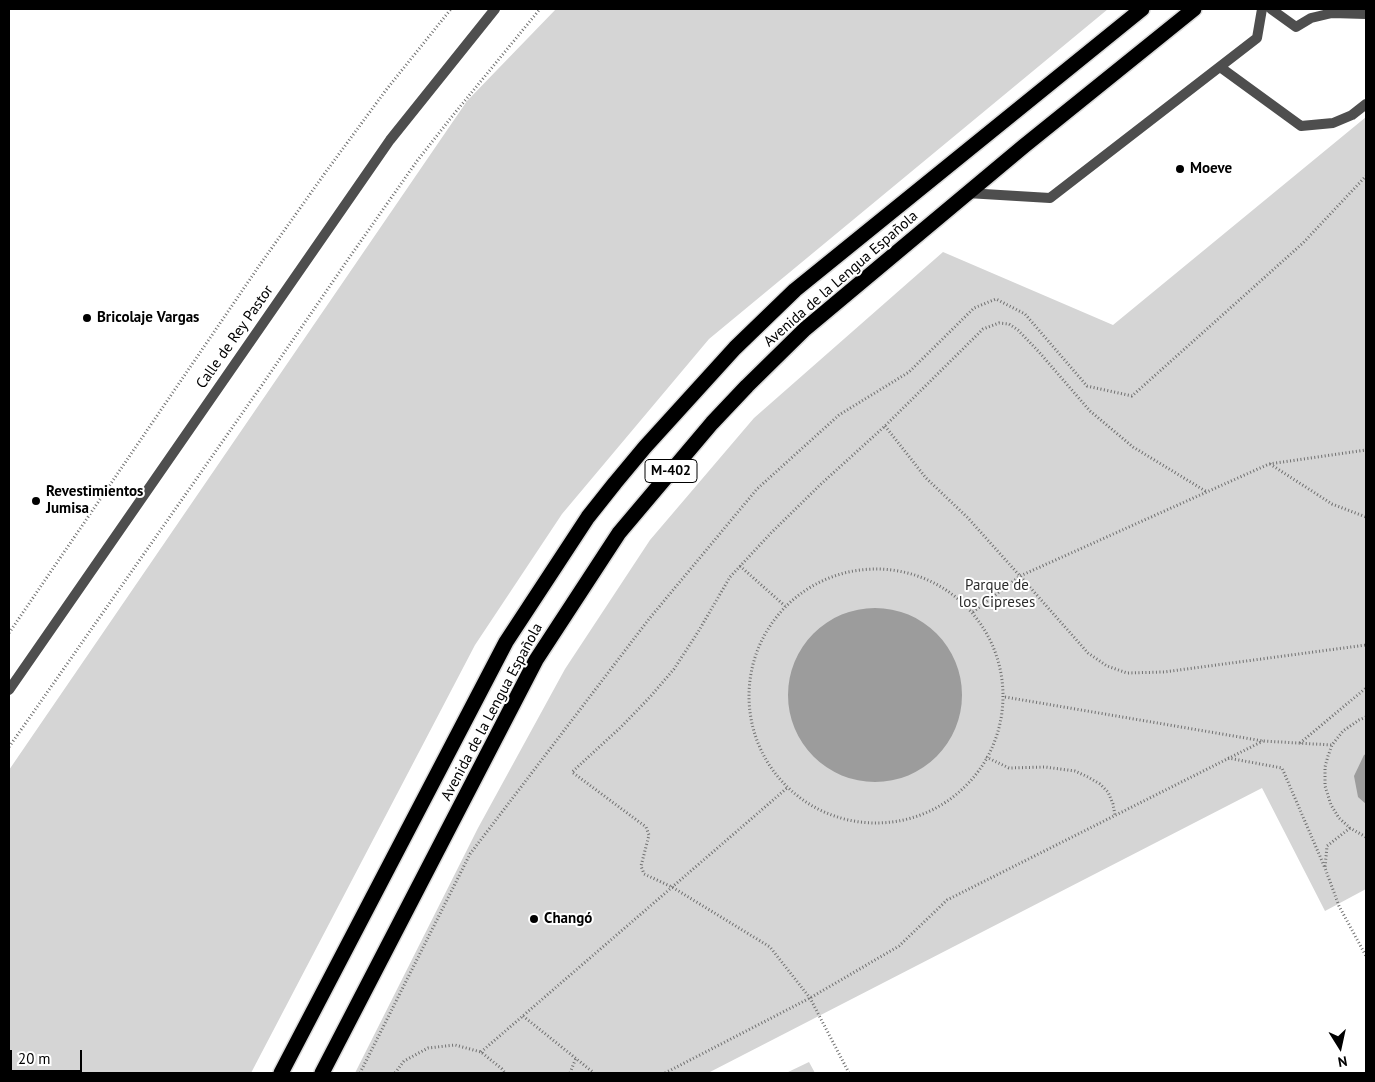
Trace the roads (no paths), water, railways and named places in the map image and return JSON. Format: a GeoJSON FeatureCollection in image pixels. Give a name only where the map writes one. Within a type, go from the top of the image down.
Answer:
{"type":"FeatureCollection","features":[{"type":"Feature","properties":{"kind":"highway","name":"Avenida de la Lengua Española"},"geometry":{"type":"LineString","coordinates":[[281,1073],[506,642],[588,517],[615,483],[734,348],[795,290],[1142,9]]}},
{"type":"Feature","properties":{"kind":"highway","name":"Avenida de la Lengua Española"},"geometry":{"type":"LineString","coordinates":[[322,1073],[536,660],[619,534],[712,423],[805,329],[967,193],[1194,9]]}},
{"type":"Feature","properties":{"kind":"street","name":"Calle de Rey Pastor"},"geometry":{"type":"LineString","coordinates":[[9,690],[390,140],[495,9]]}},
{"type":"Feature","properties":{"kind":"street"},"geometry":{"type":"LineString","coordinates":[[967,193],[1050,198],[1257,38],[1262,9]]}},
{"type":"Feature","properties":{"kind":"street"},"geometry":{"type":"LineString","coordinates":[[1271,9],[1296,27],[1311,18],[1332,13],[1366,14]]}},
{"type":"Feature","properties":{"kind":"street"},"geometry":{"type":"LineString","coordinates":[[1220,67],[1301,126],[1333,123],[1352,115],[1366,104]]}},
{"type":"Feature","properties":{"kind":"place","name":"Moeve"},"geometry":{"type":"Point","coordinates":[1180,169]}},
{"type":"Feature","properties":{"kind":"place","name":"Bricolaje Vargas"},"geometry":{"type":"Point","coordinates":[87,318]}},
{"type":"Feature","properties":{"kind":"place","name":"Revestimientos Jumisa"},"geometry":{"type":"Point","coordinates":[36,501]}},
{"type":"Feature","properties":{"kind":"place","name":"Changó"},"geometry":{"type":"Point","coordinates":[534,919]}},
{"type":"Feature","properties":{"kind":"park label","name":"Parque de los Cipreses"},"geometry":{"type":"Point","coordinates":[997,594]}}]}
